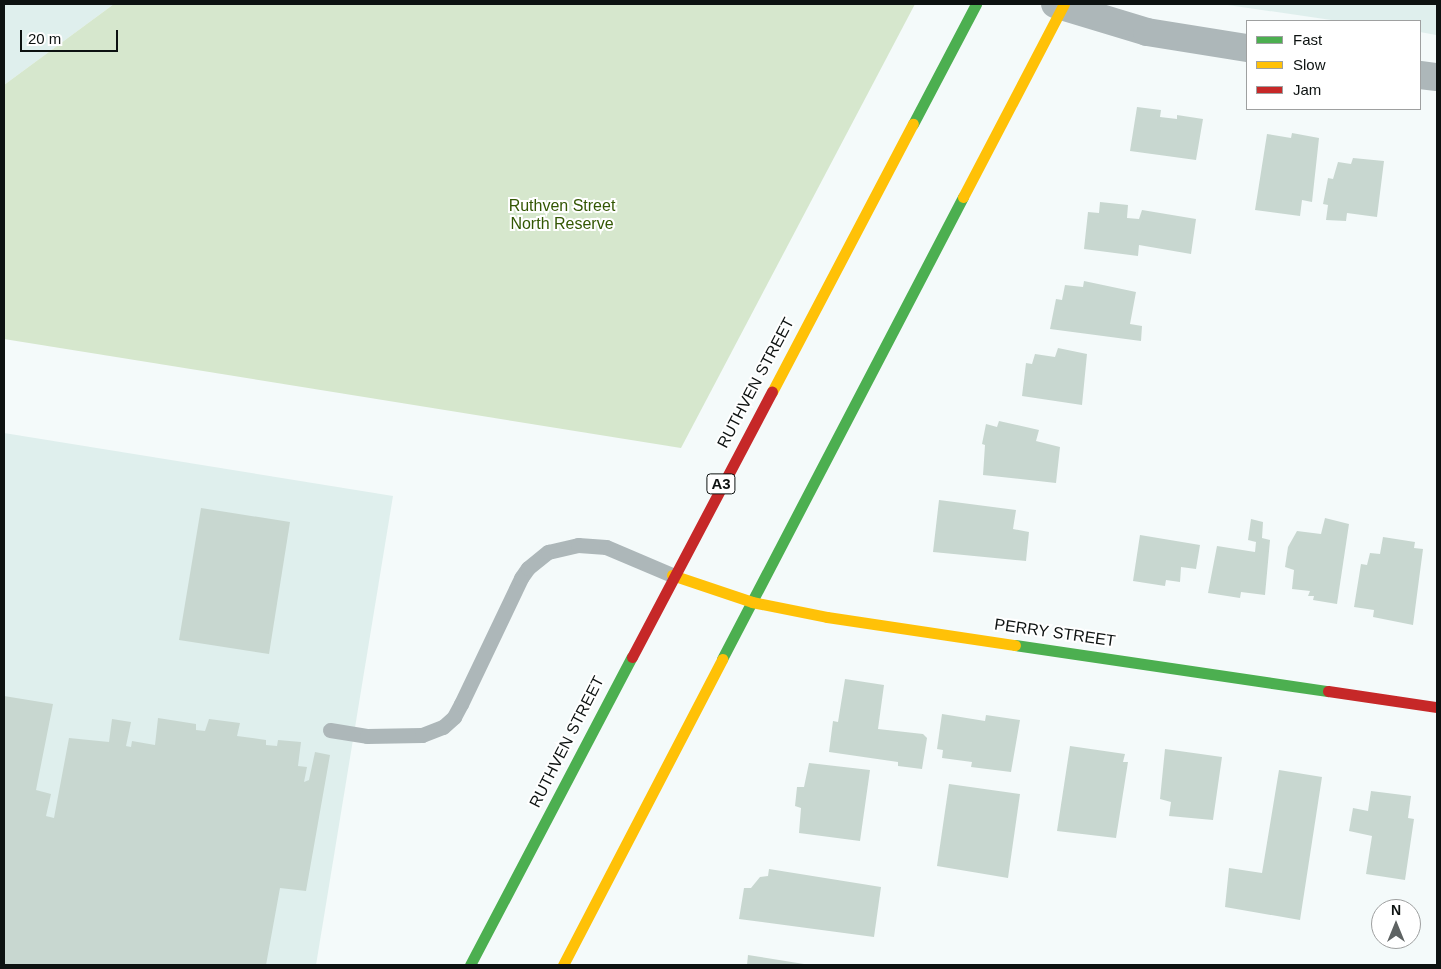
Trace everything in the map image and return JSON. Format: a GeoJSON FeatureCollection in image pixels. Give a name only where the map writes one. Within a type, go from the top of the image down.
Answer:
{"type":"FeatureCollection","features":[{"type":"Feature","properties":{"kind":"main road","name":"RUTHVEN STREET"},"geometry":{"type":"LineString","coordinates":[[470,965],[672,575],[976,4]]}},
{"type":"Feature","properties":{"kind":"main road"},"geometry":{"type":"LineString","coordinates":[[562,965],[1061,5]]}},
{"type":"Feature","properties":{"kind":"main road","name":"PERRY STREET"},"geometry":{"type":"LineString","coordinates":[[672,575],[752,602],[828,617],[1437,707]]}},
{"type":"Feature","properties":{"kind":"street"},"geometry":{"type":"LineString","coordinates":[[1061,5],[1147,32],[1246,48]]}},
{"type":"Feature","properties":{"kind":"street"},"geometry":{"type":"LineString","coordinates":[[1421,75],[1437,77]]}},
{"type":"Feature","properties":{"kind":"lane"},"geometry":{"type":"LineString","coordinates":[[330,730],[367,736],[422,735],[443,727],[461,704],[521,578],[528,568],[548,552],[578,545],[606,547],[672,575]]}},
{"type":"Feature","properties":{"kind":"shaded area"},"geometry":{"type":"Polygon","coordinates":[[[4,4],[114,4],[4,85],[4,4]]]}},
{"type":"Feature","properties":{"kind":"shaded area"},"geometry":{"type":"Polygon","coordinates":[[[1221,4],[1437,4],[1436,35],[1421,32],[1421,20],[1331,20],[1221,4]]]}},
{"type":"Feature","properties":{"kind":"shaded area"},"geometry":{"type":"Polygon","coordinates":[[[4,433],[393,496],[316,965],[4,965],[4,433]]]}},
{"type":"Feature","properties":{"kind":"green space","name":"Ruthven Street North Reserve"},"geometry":{"type":"Polygon","coordinates":[[[114,4],[915,4],[681,448],[4,339],[4,85],[114,4]]]}},
{"type":"Feature","properties":{"kind":"building"},"geometry":{"type":"Polygon","coordinates":[[[1137,107],[1161,110],[1160,117],[1177,119],[1177,115],[1203,119],[1196,160],[1130,151],[1137,107]]]}},
{"type":"Feature","properties":{"kind":"building"},"geometry":{"type":"Polygon","coordinates":[[[1292,133],[1319,138],[1312,202],[1302,200],[1300,216],[1255,210],[1267,134],[1291,138],[1292,133]]]}},
{"type":"Feature","properties":{"kind":"building"},"geometry":{"type":"Polygon","coordinates":[[[1353,158],[1384,161],[1377,217],[1347,213],[1346,221],[1326,220],[1328,205],[1323,204],[1328,178],[1333,179],[1338,162],[1351,164],[1353,158]]]}},
{"type":"Feature","properties":{"kind":"building"},"geometry":{"type":"Polygon","coordinates":[[[1100,202],[1128,205],[1127,218],[1139,219],[1142,210],[1196,219],[1191,254],[1139,245],[1138,256],[1084,249],[1088,212],[1099,213],[1100,202]]]}},
{"type":"Feature","properties":{"kind":"building"},"geometry":{"type":"Polygon","coordinates":[[[1084,281],[1136,292],[1130,324],[1142,326],[1141,341],[1050,329],[1056,299],[1062,300],[1065,285],[1083,287],[1084,281]]]}},
{"type":"Feature","properties":{"kind":"building"},"geometry":{"type":"Polygon","coordinates":[[[1058,348],[1087,354],[1082,405],[1022,396],[1026,363],[1032,364],[1035,354],[1055,357],[1058,348]]]}},
{"type":"Feature","properties":{"kind":"building"},"geometry":{"type":"Polygon","coordinates":[[[999,421],[1039,430],[1036,441],[1060,447],[1056,483],[983,475],[985,445],[982,444],[986,424],[997,427],[999,421]]]}},
{"type":"Feature","properties":{"kind":"building"},"geometry":{"type":"Polygon","coordinates":[[[939,500],[1016,510],[1013,529],[1029,532],[1026,561],[933,552],[939,500]]]}},
{"type":"Feature","properties":{"kind":"building"},"geometry":{"type":"Polygon","coordinates":[[[201,508],[290,522],[269,654],[179,640],[201,508]]]}},
{"type":"Feature","properties":{"kind":"building"},"geometry":{"type":"Polygon","coordinates":[[[1325,518],[1349,524],[1337,604],[1313,600],[1314,596],[1308,596],[1310,591],[1292,589],[1294,570],[1285,567],[1288,547],[1297,531],[1321,534],[1325,518]]]}},
{"type":"Feature","properties":{"kind":"building"},"geometry":{"type":"Polygon","coordinates":[[[1251,519],[1263,522],[1262,538],[1270,540],[1265,595],[1241,592],[1240,598],[1208,593],[1217,546],[1255,552],[1256,542],[1248,540],[1251,519]]]}},
{"type":"Feature","properties":{"kind":"building"},"geometry":{"type":"Polygon","coordinates":[[[1140,535],[1200,545],[1196,569],[1181,567],[1180,582],[1166,580],[1165,586],[1133,581],[1140,535]]]}},
{"type":"Feature","properties":{"kind":"building"},"geometry":{"type":"Polygon","coordinates":[[[1383,537],[1415,542],[1414,548],[1423,549],[1413,625],[1373,617],[1374,610],[1354,607],[1361,564],[1367,565],[1370,553],[1380,554],[1383,537]]]}},
{"type":"Feature","properties":{"kind":"building"},"geometry":{"type":"Polygon","coordinates":[[[845,679],[884,685],[878,729],[923,734],[927,738],[922,769],[898,766],[898,762],[829,752],[833,721],[838,722],[845,679]]]}},
{"type":"Feature","properties":{"kind":"building"},"geometry":{"type":"Polygon","coordinates":[[[4,696],[53,704],[36,790],[51,794],[46,816],[54,818],[69,738],[109,742],[112,719],[131,722],[126,746],[131,747],[132,741],[155,745],[158,718],[196,724],[196,730],[205,731],[209,719],[240,723],[237,736],[266,740],[266,745],[277,746],[278,740],[301,742],[298,766],[307,767],[304,782],[309,780],[315,752],[330,755],[306,891],[280,888],[266,965],[4,965],[4,696]]]}},
{"type":"Feature","properties":{"kind":"building"},"geometry":{"type":"Polygon","coordinates":[[[942,714],[985,721],[986,715],[1020,720],[1011,772],[971,767],[972,762],[942,758],[943,750],[937,749],[942,714]]]}},
{"type":"Feature","properties":{"kind":"building"},"geometry":{"type":"Polygon","coordinates":[[[1070,746],[1125,754],[1123,762],[1128,762],[1116,838],[1057,831],[1070,746]]]}},
{"type":"Feature","properties":{"kind":"building"},"geometry":{"type":"Polygon","coordinates":[[[1165,749],[1222,757],[1213,820],[1169,816],[1171,802],[1160,799],[1165,749]]]}},
{"type":"Feature","properties":{"kind":"building"},"geometry":{"type":"Polygon","coordinates":[[[809,763],[870,770],[860,841],[799,833],[801,808],[795,806],[797,787],[804,787],[809,763]]]}},
{"type":"Feature","properties":{"kind":"building"},"geometry":{"type":"Polygon","coordinates":[[[1279,770],[1322,777],[1300,920],[1225,907],[1229,868],[1262,873],[1279,770]]]}},
{"type":"Feature","properties":{"kind":"building"},"geometry":{"type":"Polygon","coordinates":[[[949,784],[1020,794],[1008,878],[937,866],[949,784]]]}},
{"type":"Feature","properties":{"kind":"building"},"geometry":{"type":"Polygon","coordinates":[[[1371,791],[1411,796],[1408,818],[1414,819],[1405,880],[1366,874],[1372,836],[1349,831],[1353,808],[1368,811],[1371,791]]]}},
{"type":"Feature","properties":{"kind":"building"},"geometry":{"type":"Polygon","coordinates":[[[769,869],[881,887],[874,937],[739,919],[744,888],[751,888],[760,877],[768,876],[769,869]]]}},
{"type":"Feature","properties":{"kind":"building"},"geometry":{"type":"Polygon","coordinates":[[[748,955],[804,964],[804,965],[747,965],[748,955]]]}},
{"type":"Feature","properties":{"kind":"traffic: fast"},"geometry":{"type":"LineString","coordinates":[[913,124],[976,4]]}},
{"type":"Feature","properties":{"kind":"traffic: fast"},"geometry":{"type":"LineString","coordinates":[[722,659],[963,197]]}},
{"type":"Feature","properties":{"kind":"traffic: fast"},"geometry":{"type":"LineString","coordinates":[[1015,645],[1328,691]]}},
{"type":"Feature","properties":{"kind":"traffic: fast"},"geometry":{"type":"LineString","coordinates":[[470,965],[632,657]]}},
{"type":"Feature","properties":{"kind":"traffic: slow"},"geometry":{"type":"LineString","coordinates":[[963,197],[1064,4]]}},
{"type":"Feature","properties":{"kind":"traffic: slow"},"geometry":{"type":"LineString","coordinates":[[772,392],[913,124]]}},
{"type":"Feature","properties":{"kind":"traffic: slow"},"geometry":{"type":"LineString","coordinates":[[672,575],[752,602],[827,617],[1015,645]]}},
{"type":"Feature","properties":{"kind":"traffic: slow"},"geometry":{"type":"LineString","coordinates":[[563,965],[722,659]]}},
{"type":"Feature","properties":{"kind":"traffic: jam"},"geometry":{"type":"LineString","coordinates":[[632,657],[772,392]]}},
{"type":"Feature","properties":{"kind":"traffic: jam"},"geometry":{"type":"LineString","coordinates":[[1328,691],[1437,707]]}}]}
